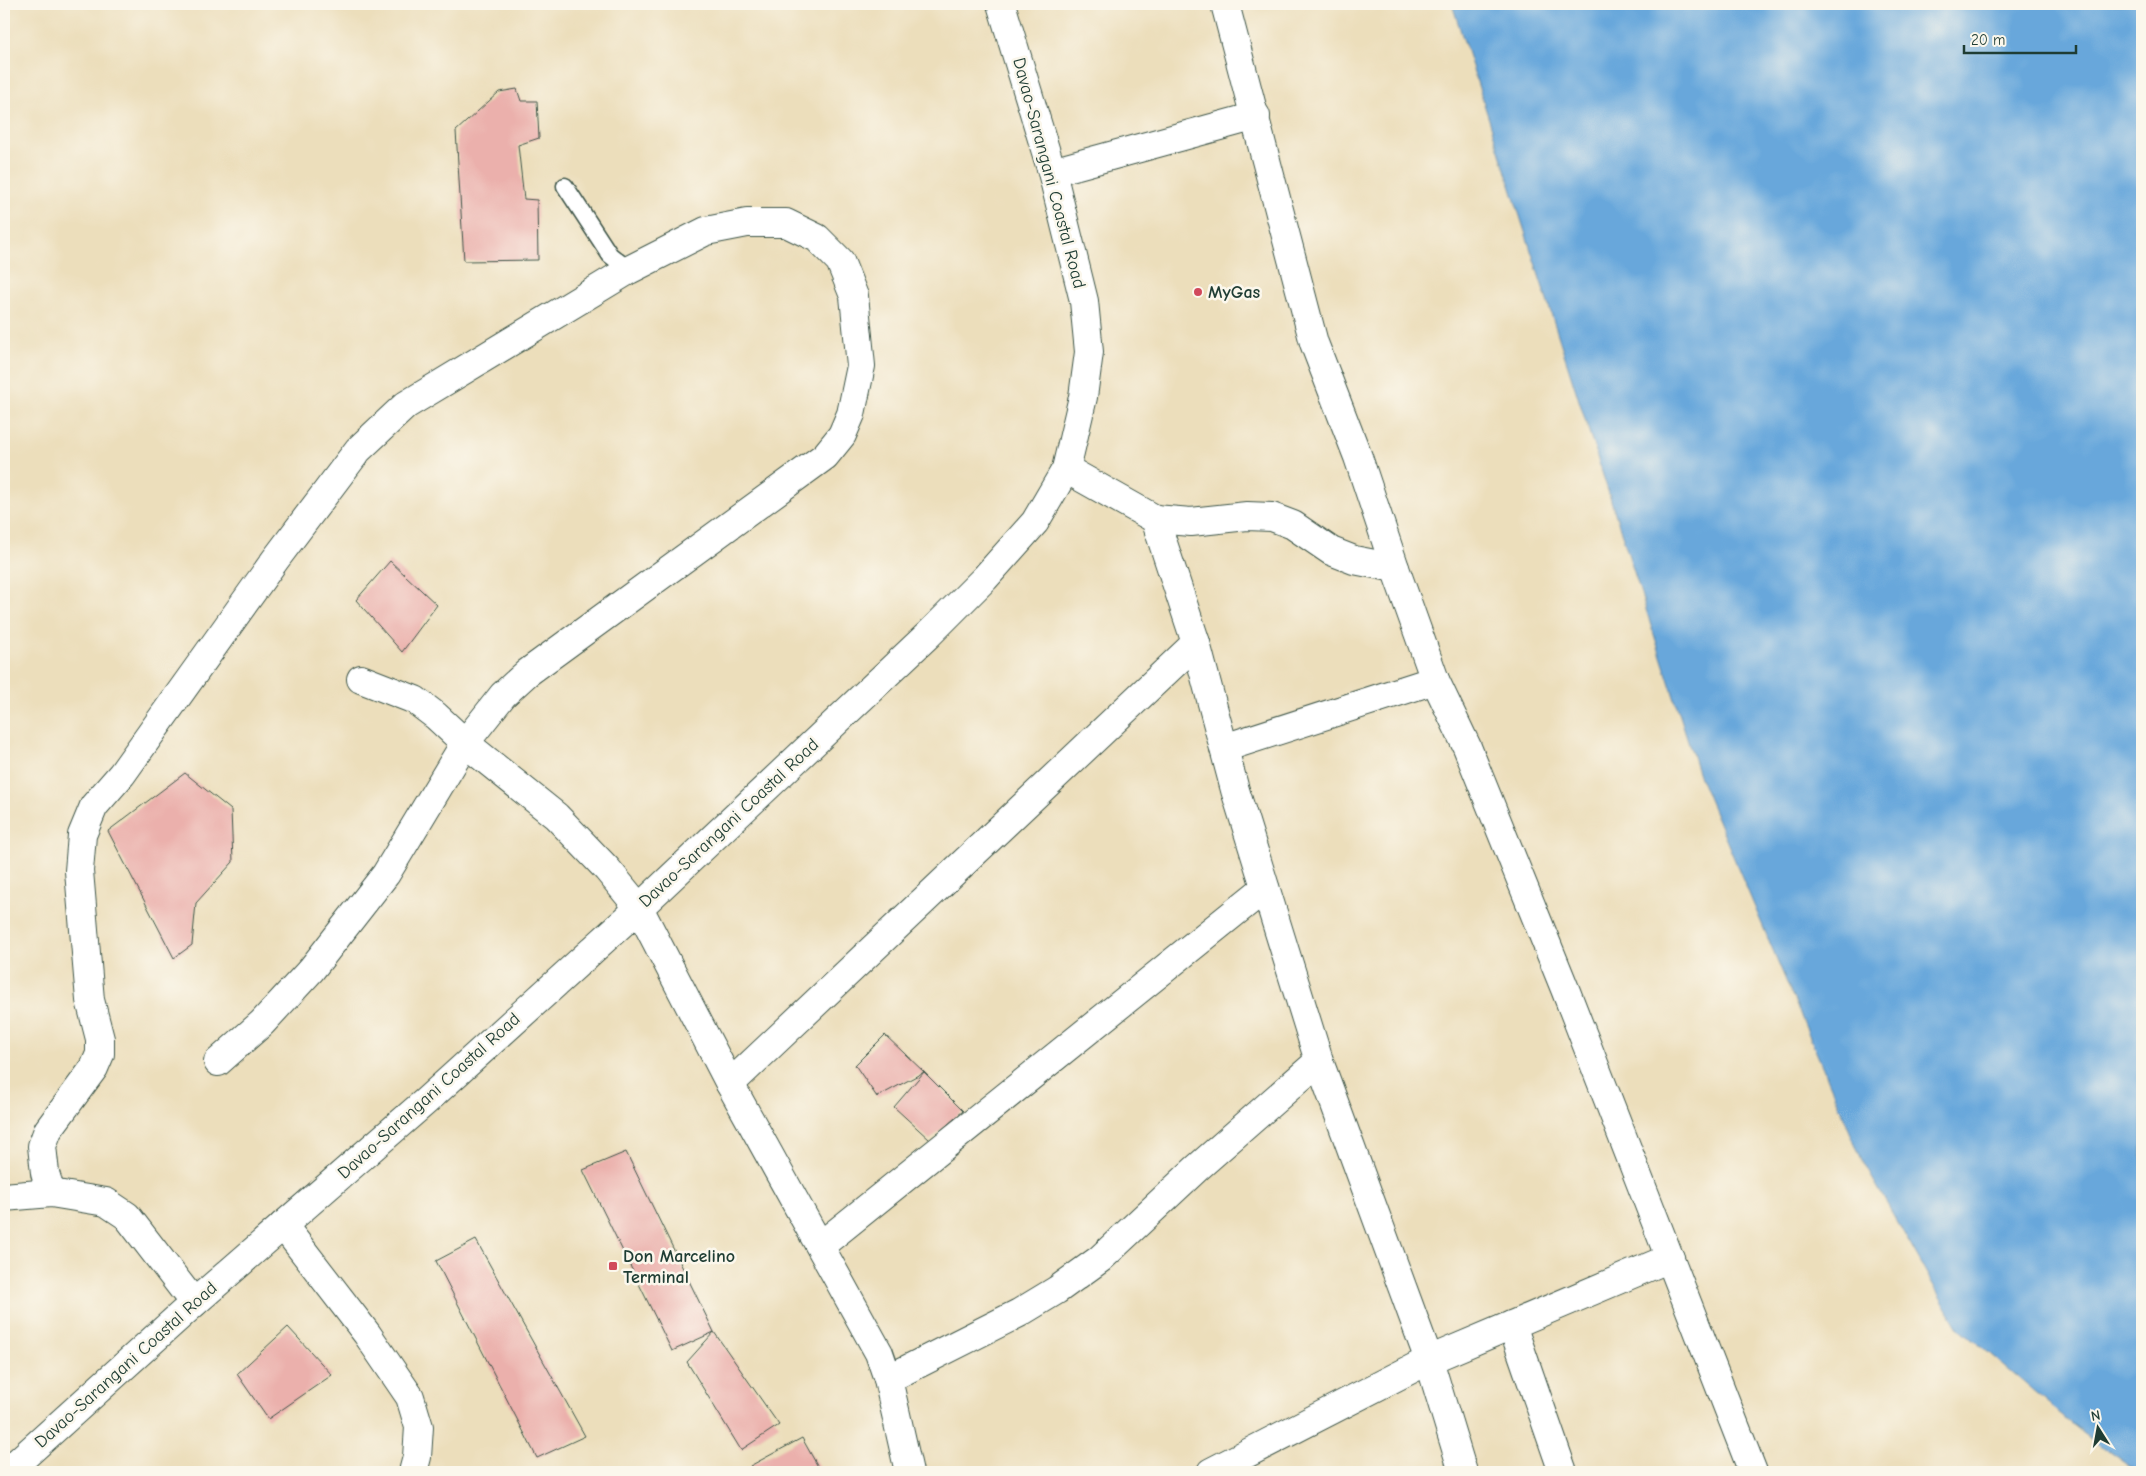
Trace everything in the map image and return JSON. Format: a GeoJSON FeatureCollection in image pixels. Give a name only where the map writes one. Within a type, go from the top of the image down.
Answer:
{"type":"FeatureCollection","features":[{"type":"Feature","properties":{"kind":"street","name":"Davao-Sarangani Coastal Road"},"geometry":{"type":"LineString","coordinates":[[7,1472],[194,1303],[426,1101],[639,908],[929,634],[985,578],[1035,522],[1066,469],[1083,397],[1089,352],[1084,301],[1052,172],[1001,4]]}},
{"type":"Feature","properties":{"kind":"street"},"geometry":{"type":"LineString","coordinates":[[1225,4],[1256,116],[1314,343],[1358,457],[1435,680],[1467,747],[1562,980],[1752,1472]]}},
{"type":"Feature","properties":{"kind":"street"},"geometry":{"type":"LineString","coordinates":[[1052,172],[1256,116]]}},
{"type":"Feature","properties":{"kind":"street"},"geometry":{"type":"LineString","coordinates":[[51,1193],[44,1173],[42,1146],[48,1130],[94,1068],[100,1054],[100,1039],[90,1000],[79,871],[82,835],[94,806],[122,774],[275,560],[358,450],[406,406],[629,270],[706,231],[747,223],[786,223],[817,238],[840,261],[854,296],[861,366],[851,414],[842,435],[825,456],[527,673],[503,695],[465,743],[386,874],[311,970],[262,1023],[218,1062]]}},
{"type":"Feature","properties":{"kind":"street"},"geometry":{"type":"LineString","coordinates":[[1066,469],[1155,519],[1191,522],[1247,516],[1272,517],[1292,524],[1338,554],[1354,560],[1395,568]]}},
{"type":"Feature","properties":{"kind":"street"},"geometry":{"type":"LineString","coordinates":[[1155,519],[1196,643],[1264,888],[1319,1061],[1429,1360],[1463,1472]]}},
{"type":"Feature","properties":{"kind":"street"},"geometry":{"type":"LineString","coordinates":[[730,1084],[1196,643]]}},
{"type":"Feature","properties":{"kind":"street"},"geometry":{"type":"LineString","coordinates":[[361,680],[415,700],[556,816],[607,869],[639,908],[730,1084],[878,1352],[888,1379],[909,1472]]}},
{"type":"Feature","properties":{"kind":"street"},"geometry":{"type":"LineString","coordinates":[[1224,748],[1435,680]]}},
{"type":"Feature","properties":{"kind":"street"},"geometry":{"type":"LineString","coordinates":[[820,1246],[1264,888]]}},
{"type":"Feature","properties":{"kind":"street"},"geometry":{"type":"LineString","coordinates":[[888,1379],[1019,1313],[1057,1290],[1100,1259],[1196,1169],[1319,1061]]}},
{"type":"Feature","properties":{"kind":"street"},"geometry":{"type":"LineString","coordinates":[[4,1197],[51,1193],[106,1202],[127,1216],[194,1303]]}},
{"type":"Feature","properties":{"kind":"street"},"geometry":{"type":"LineString","coordinates":[[283,1225],[367,1334],[410,1397],[418,1427],[417,1457],[413,1472]]}},
{"type":"Feature","properties":{"kind":"street"},"geometry":{"type":"LineString","coordinates":[[1211,1472],[1429,1360],[1670,1258]]}},
{"type":"Feature","properties":{"kind":"street"},"geometry":{"type":"LineString","coordinates":[[1512,1325],[1563,1472]]}},
{"type":"Feature","properties":{"kind":"lane"},"geometry":{"type":"LineString","coordinates":[[565,186],[610,254],[629,270]]}},
{"type":"Feature","properties":{"kind":"water"},"geometry":{"type":"Polygon","coordinates":[[[1452,4],[2142,4],[2142,1472],[2139,1472],[2083,1433],[1956,1325],[1862,1160],[1700,778],[1452,4]]]}},
{"type":"Feature","properties":{"kind":"building"},"geometry":{"type":"Polygon","coordinates":[[[517,89],[521,101],[537,101],[539,138],[518,145],[524,199],[537,200],[538,260],[464,261],[456,131],[499,92],[517,89]]]}},
{"type":"Feature","properties":{"kind":"building"},"geometry":{"type":"Polygon","coordinates":[[[390,561],[437,605],[402,652],[356,600],[390,561]]]}},
{"type":"Feature","properties":{"kind":"building"},"geometry":{"type":"Polygon","coordinates":[[[185,773],[231,810],[233,862],[196,903],[192,945],[174,958],[108,831],[185,773]]]}},
{"type":"Feature","properties":{"kind":"building"},"geometry":{"type":"Polygon","coordinates":[[[885,1035],[924,1072],[877,1097],[855,1065],[885,1035]]]}},
{"type":"Feature","properties":{"kind":"building"},"geometry":{"type":"Polygon","coordinates":[[[924,1072],[963,1111],[930,1140],[894,1107],[924,1072]]]}},
{"type":"Feature","properties":{"kind":"building"},"geometry":{"type":"Polygon","coordinates":[[[626,1152],[714,1332],[672,1351],[583,1170],[626,1152]]]}},
{"type":"Feature","properties":{"kind":"building"},"geometry":{"type":"Polygon","coordinates":[[[476,1240],[585,1436],[537,1458],[436,1261],[476,1240]]]}},
{"type":"Feature","properties":{"kind":"building"},"geometry":{"type":"Polygon","coordinates":[[[288,1327],[332,1375],[268,1419],[237,1374],[288,1327]]]}},
{"type":"Feature","properties":{"kind":"building"},"geometry":{"type":"Polygon","coordinates":[[[714,1332],[779,1425],[741,1450],[687,1362],[714,1332]]]}},
{"type":"Feature","properties":{"kind":"building"},"geometry":{"type":"Polygon","coordinates":[[[802,1438],[821,1472],[754,1472],[750,1466],[802,1438]]]}},
{"type":"Feature","properties":{"kind":"place","name":"MyGas"},"geometry":{"type":"Point","coordinates":[1198,292]}},
{"type":"Feature","properties":{"kind":"place","name":"Don Marcelino Terminal"},"geometry":{"type":"Point","coordinates":[613,1266]}}]}
